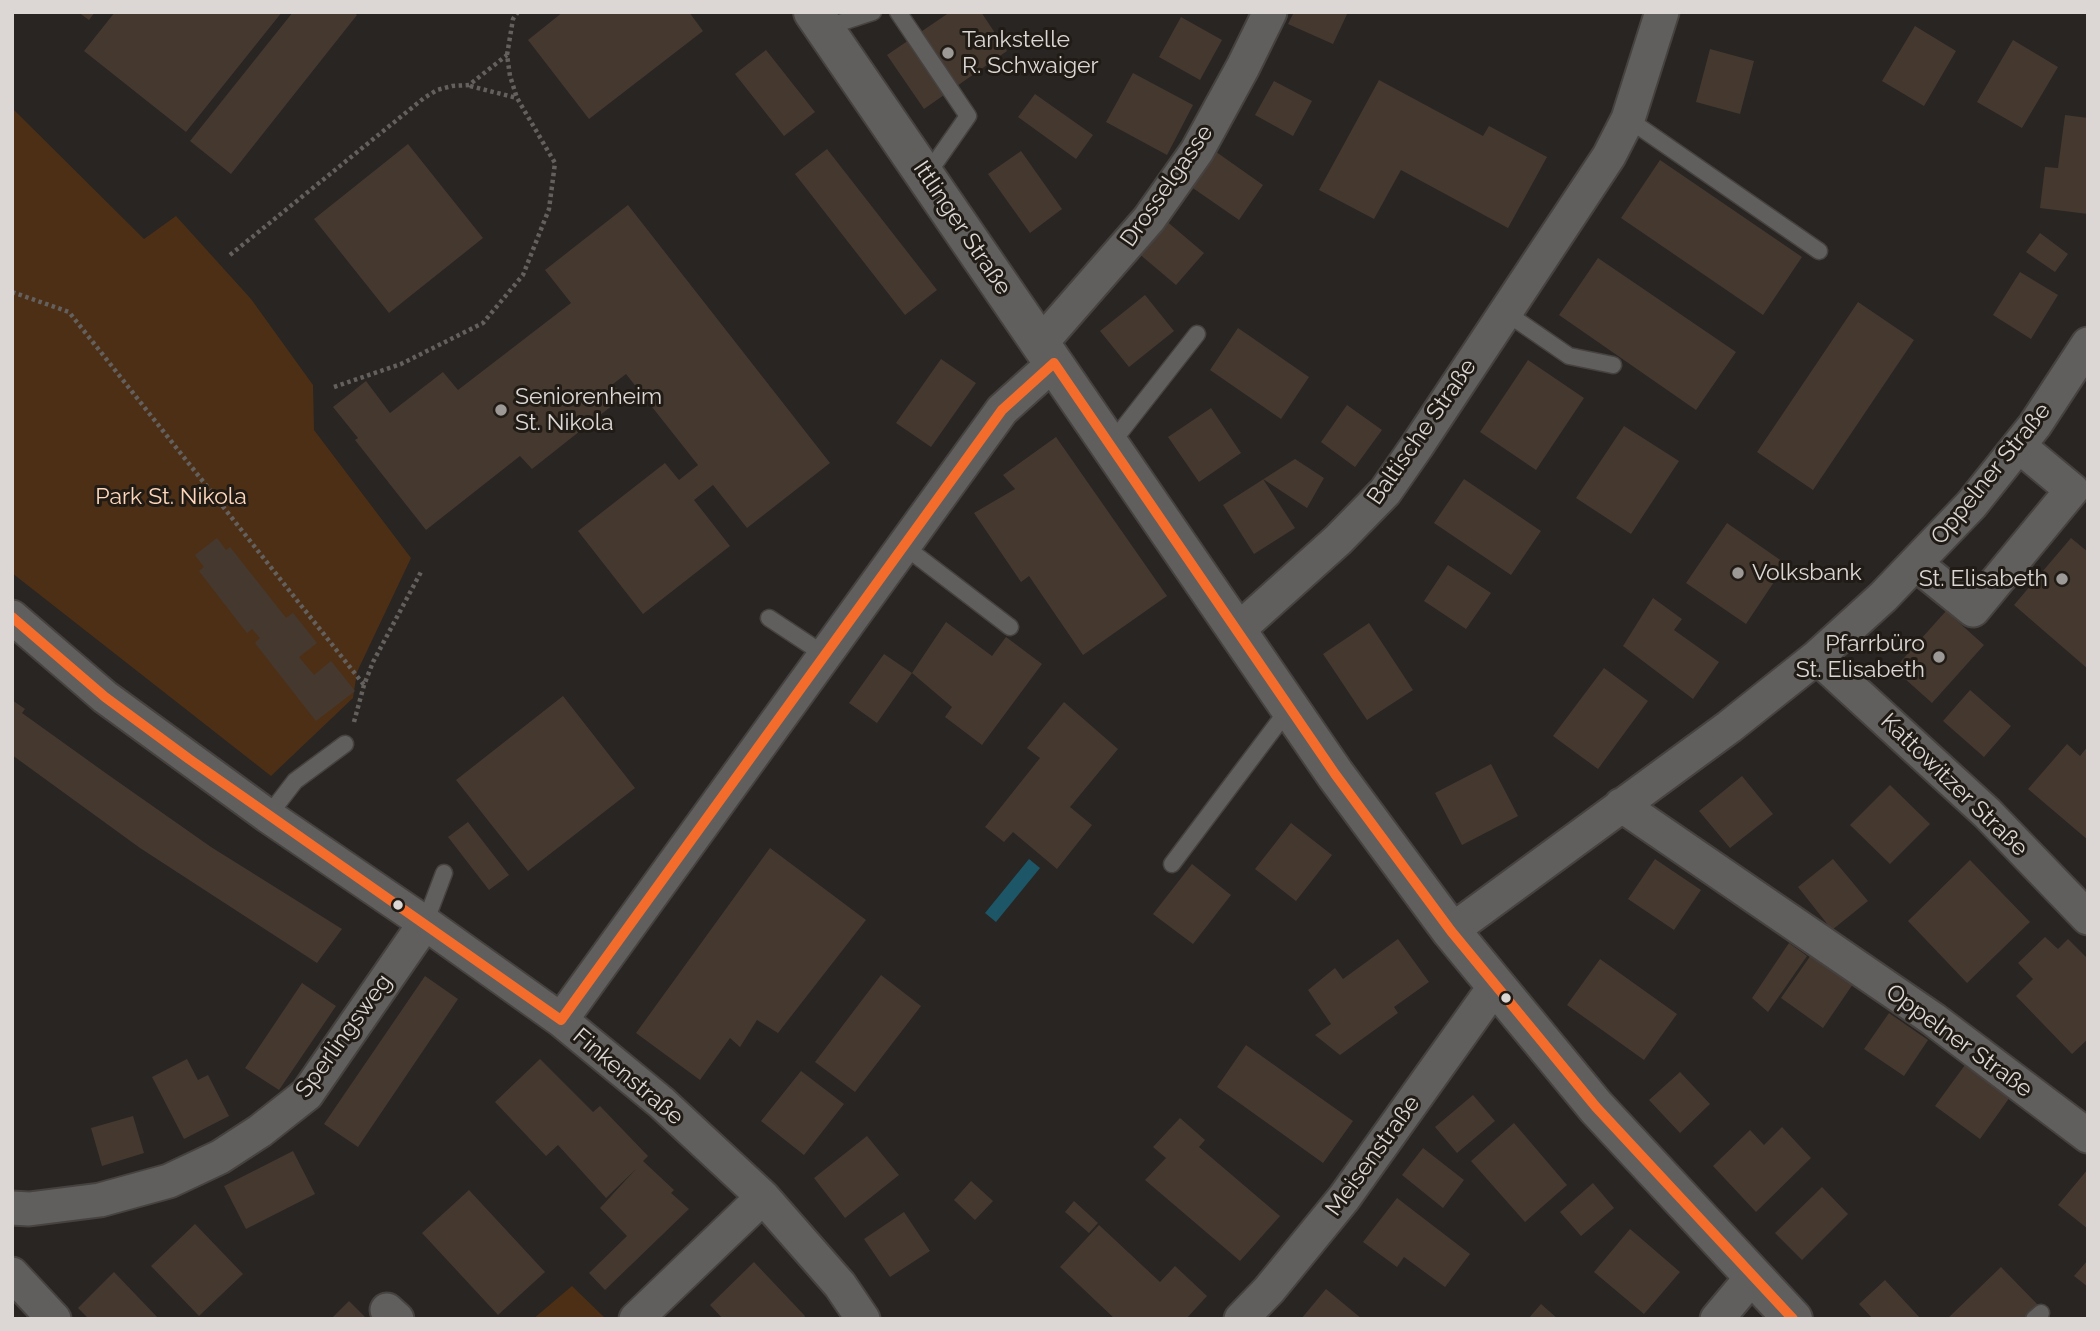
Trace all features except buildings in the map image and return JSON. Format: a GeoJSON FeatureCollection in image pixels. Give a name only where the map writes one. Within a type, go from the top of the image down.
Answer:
{"type":"FeatureCollection","features":[{"type":"Feature","properties":{"kind":"street","name":"Drosselgasse"},"geometry":{"type":"LineString","coordinates":[[561,1020],[1002,410],[1149,219],[1197,151],[1244,67],[1270,12]]}},
{"type":"Feature","properties":{"kind":"street","name":"Baltische Straße"},"geometry":{"type":"LineString","coordinates":[[1238,630],[1338,540],[1385,492],[1609,156],[1628,119],[1662,12]]}},
{"type":"Feature","properties":{"kind":"street","name":"Ittlinger Straße"},"geometry":{"type":"LineString","coordinates":[[819,20],[1335,774],[1451,932],[1596,1107],[1793,1319]]}},
{"type":"Feature","properties":{"kind":"street","name":"Oppelner Straße"},"geometry":{"type":"LineString","coordinates":[[1451,932],[1729,727],[1817,657],[1883,597],[1972,504],[2019,446],[2058,393],[2088,344]]}},
{"type":"Feature","properties":{"kind":"street"},"geometry":{"type":"LineString","coordinates":[[1916,564],[1973,610],[2073,490],[2019,446]]}},
{"type":"Feature","properties":{"kind":"street","name":"Finkenstraße"},"geometry":{"type":"LineString","coordinates":[[12,617],[105,696],[268,816],[561,1020],[662,1103],[764,1197],[840,1285],[863,1319]]}},
{"type":"Feature","properties":{"kind":"street","name":"Kattowitzer Straße"},"geometry":{"type":"LineString","coordinates":[[1817,657],[1987,813],[2088,918]]}},
{"type":"Feature","properties":{"kind":"street","name":"Oppelner Straße"},"geometry":{"type":"LineString","coordinates":[[1622,805],[1933,1019],[2088,1136]]}},
{"type":"Feature","properties":{"kind":"street","name":"Sperlingsweg"},"geometry":{"type":"LineString","coordinates":[[12,1208],[29,1209],[100,1200],[169,1181],[220,1157],[260,1131],[307,1094],[425,923]]}},
{"type":"Feature","properties":{"kind":"street","name":"Meisenstraße"},"geometry":{"type":"LineString","coordinates":[[1241,1319],[1269,1290],[1344,1198],[1495,986]]}},
{"type":"Feature","properties":{"kind":"street"},"geometry":{"type":"LineString","coordinates":[[636,1319],[764,1197]]}},
{"type":"Feature","properties":{"kind":"street"},"geometry":{"type":"LineString","coordinates":[[12,1274],[54,1319]]}},
{"type":"Feature","properties":{"kind":"street"},"geometry":{"type":"LineString","coordinates":[[1717,1319],[1753,1276]]}},
{"type":"Feature","properties":{"kind":"lane"},"geometry":{"type":"LineString","coordinates":[[819,20],[873,12]]}},
{"type":"Feature","properties":{"kind":"lane"},"geometry":{"type":"LineString","coordinates":[[898,12],[968,116],[926,176]]}},
{"type":"Feature","properties":{"kind":"lane"},"geometry":{"type":"LineString","coordinates":[[1628,119],[1819,251]]}},
{"type":"Feature","properties":{"kind":"lane"},"geometry":{"type":"LineString","coordinates":[[1505,312],[1569,356],[1613,365]]}},
{"type":"Feature","properties":{"kind":"lane"},"geometry":{"type":"LineString","coordinates":[[1110,444],[1197,334]]}},
{"type":"Feature","properties":{"kind":"lane"},"geometry":{"type":"LineString","coordinates":[[904,546],[1010,627]]}},
{"type":"Feature","properties":{"kind":"lane"},"geometry":{"type":"LineString","coordinates":[[769,618],[825,655]]}},
{"type":"Feature","properties":{"kind":"lane"},"geometry":{"type":"LineString","coordinates":[[1172,864],[1290,707]]}},
{"type":"Feature","properties":{"kind":"lane"},"geometry":{"type":"LineString","coordinates":[[268,816],[295,781],[345,744]]}},
{"type":"Feature","properties":{"kind":"lane"},"geometry":{"type":"LineString","coordinates":[[425,923],[444,873]]}},
{"type":"Feature","properties":{"kind":"path"},"geometry":{"type":"LineString","coordinates":[[334,387],[401,364],[483,323],[523,275],[549,209],[555,163],[517,98],[510,76],[507,55],[513,19],[518,12]]}},
{"type":"Feature","properties":{"kind":"path"},"geometry":{"type":"LineString","coordinates":[[470,85],[507,55]]}},
{"type":"Feature","properties":{"kind":"path"},"geometry":{"type":"LineString","coordinates":[[230,254],[437,90],[470,85],[517,98]]}},
{"type":"Feature","properties":{"kind":"path"},"geometry":{"type":"LineString","coordinates":[[12,292],[69,312],[364,685]]}},
{"type":"Feature","properties":{"kind":"path"},"geometry":{"type":"LineString","coordinates":[[345,744],[355,720],[364,685],[392,624],[422,570]]}},
{"type":"Feature","properties":{"kind":"green space","name":"Park St. Nikola"},"geometry":{"type":"Polygon","coordinates":[[[12,108],[144,239],[176,216],[251,299],[313,385],[314,430],[411,558],[357,672],[353,698],[271,776],[12,573],[12,108]]]}},
{"type":"Feature","properties":{"kind":"green space"},"geometry":{"type":"Polygon","coordinates":[[[572,1286],[606,1319],[533,1319],[572,1286]]]}},
{"type":"Feature","properties":{"kind":"water"},"geometry":{"type":"Polygon","coordinates":[[[1029,859],[1040,868],[996,922],[985,913],[1029,859]]]}},
{"type":"Feature","properties":{"kind":"transit line"},"geometry":{"type":"LineString","coordinates":[[1054,363],[1335,774],[1451,931],[1596,1107],[1793,1319]]}},
{"type":"Feature","properties":{"kind":"transit line"},"geometry":{"type":"LineString","coordinates":[[561,1020],[1002,410],[1054,363]]}},
{"type":"Feature","properties":{"kind":"transit line"},"geometry":{"type":"LineString","coordinates":[[12,617],[105,697],[189,759],[561,1020]]}},
{"type":"Feature","properties":{"kind":"place","name":"Tankstelle R. Schwaiger"},"geometry":{"type":"Point","coordinates":[948,53]}},
{"type":"Feature","properties":{"kind":"place","name":"Seniorenheim St. Nikola"},"geometry":{"type":"Point","coordinates":[501,410]}},
{"type":"Feature","properties":{"kind":"place","name":"Volksbank"},"geometry":{"type":"Point","coordinates":[1738,573]}},
{"type":"Feature","properties":{"kind":"place","name":"St. Elisabeth"},"geometry":{"type":"Point","coordinates":[2062,579]}},
{"type":"Feature","properties":{"kind":"place","name":"Pfarrbüro St. Elisabeth"},"geometry":{"type":"Point","coordinates":[1939,657]}}]}
